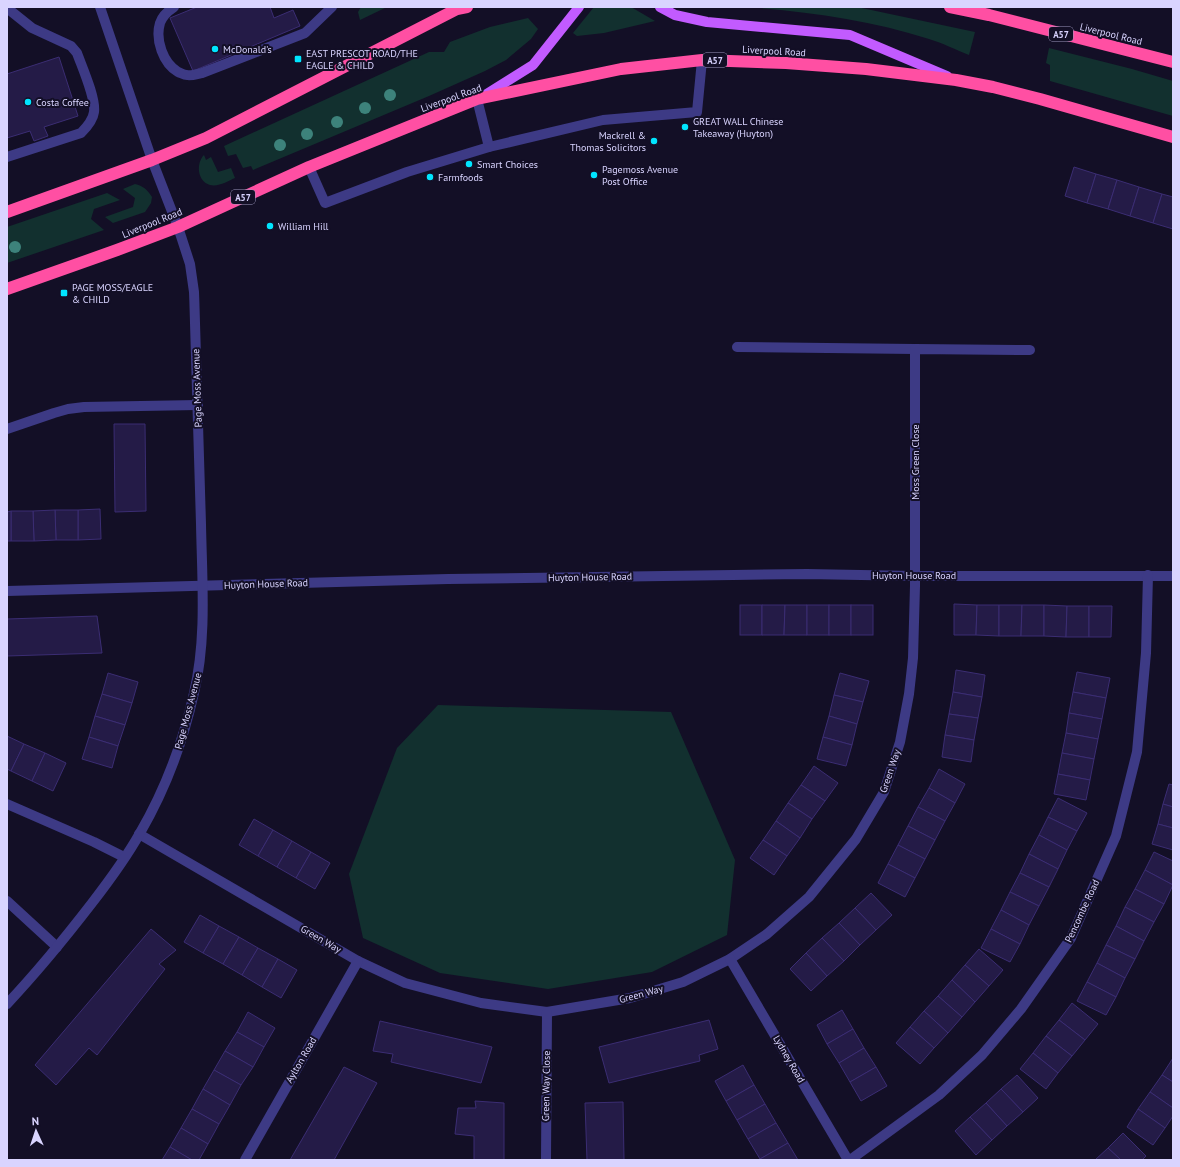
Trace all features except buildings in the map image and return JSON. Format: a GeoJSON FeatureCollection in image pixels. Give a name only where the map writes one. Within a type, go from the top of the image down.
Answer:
{"type":"FeatureCollection","features":[{"type":"Feature","properties":{"kind":"highway","name":"Liverpool Road"},"geometry":{"type":"LineString","coordinates":[[950,7],[997,17],[1173,62]]}},
{"type":"Feature","properties":{"kind":"highway"},"geometry":{"type":"LineString","coordinates":[[7,212],[152,160],[206,138],[461,8]]}},
{"type":"Feature","properties":{"kind":"highway","name":"Liverpool Road"},"geometry":{"type":"LineString","coordinates":[[7,288],[178,227],[309,167],[477,99],[621,69],[702,60],[793,63],[866,69],[956,80],[1028,96],[1173,136]]}},
{"type":"Feature","properties":{"kind":"main road"},"geometry":{"type":"LineString","coordinates":[[477,99],[533,65],[579,7]]}},
{"type":"Feature","properties":{"kind":"main road","name":"Liverpool Road"},"geometry":{"type":"LineString","coordinates":[[660,7],[675,15],[707,22],[850,35],[956,80]]}},
{"type":"Feature","properties":{"kind":"street","name":"Page Moss Avenue"},"geometry":{"type":"LineString","coordinates":[[7,1004],[57,947],[108,881],[150,815],[172,765],[181,740],[194,692],[201,646],[202,586],[198,405],[194,292],[190,264],[178,227],[152,160],[100,7]]}},
{"type":"Feature","properties":{"kind":"street"},"geometry":{"type":"LineString","coordinates":[[174,7],[160,22],[158,35],[161,49],[167,62],[173,69],[186,75],[202,73],[305,33],[323,12],[332,7]]}},
{"type":"Feature","properties":{"kind":"street"},"geometry":{"type":"LineString","coordinates":[[7,8],[32,28],[71,46],[77,52],[94,103],[94,113],[88,126],[81,132],[7,157]]}},
{"type":"Feature","properties":{"kind":"street"},"geometry":{"type":"LineString","coordinates":[[309,167],[325,203],[408,172],[489,147],[603,120],[697,112],[702,60]]}},
{"type":"Feature","properties":{"kind":"street"},"geometry":{"type":"LineString","coordinates":[[477,99],[489,147]]}},
{"type":"Feature","properties":{"kind":"street"},"geometry":{"type":"LineString","coordinates":[[737,347],[1030,350]]}},
{"type":"Feature","properties":{"kind":"street","name":"Moss Green Close"},"geometry":{"type":"LineString","coordinates":[[915,349],[915,576]]}},
{"type":"Feature","properties":{"kind":"street"},"geometry":{"type":"LineString","coordinates":[[7,429],[68,409],[84,407],[198,405]]}},
{"type":"Feature","properties":{"kind":"street","name":"Huyton House Road"},"geometry":{"type":"LineString","coordinates":[[7,591],[440,580],[725,575],[1173,576]]}},
{"type":"Feature","properties":{"kind":"street","name":"Pencombe Road"},"geometry":{"type":"LineString","coordinates":[[849,1160],[939,1095],[982,1055],[1021,1009],[1071,938],[1116,836],[1137,752],[1146,653],[1148,575]]}},
{"type":"Feature","properties":{"kind":"street","name":"Green Way"},"geometry":{"type":"LineString","coordinates":[[139,834],[358,961],[405,983],[481,1003],[547,1012],[630,998],[683,982],[730,959],[767,934],[809,897],[856,838],[884,792],[900,742],[909,694],[913,658],[915,576]]}},
{"type":"Feature","properties":{"kind":"street"},"geometry":{"type":"LineString","coordinates":[[7,804],[94,842],[124,857]]}},
{"type":"Feature","properties":{"kind":"street"},"geometry":{"type":"LineString","coordinates":[[7,901],[57,947]]}},
{"type":"Feature","properties":{"kind":"street","name":"Lydney Road"},"geometry":{"type":"LineString","coordinates":[[730,959],[849,1160]]}},
{"type":"Feature","properties":{"kind":"street","name":"Aylton Road"},"geometry":{"type":"LineString","coordinates":[[245,1160],[358,961]]}},
{"type":"Feature","properties":{"kind":"street","name":"Green Way Close"},"geometry":{"type":"LineString","coordinates":[[546,1160],[547,1012]]}},
{"type":"Feature","properties":{"kind":"green space"},"geometry":{"type":"Polygon","coordinates":[[[361,7],[387,7],[360,20],[358,12],[361,7]]]}},
{"type":"Feature","properties":{"kind":"green space"},"geometry":{"type":"Polygon","coordinates":[[[594,7],[631,7],[655,21],[604,33],[577,36],[573,33],[594,7]]]}},
{"type":"Feature","properties":{"kind":"green space"},"geometry":{"type":"Polygon","coordinates":[[[749,7],[857,7],[975,32],[969,55],[907,32],[885,27],[817,14],[749,7]]]}},
{"type":"Feature","properties":{"kind":"green space"},"geometry":{"type":"Polygon","coordinates":[[[528,18],[538,29],[531,39],[506,60],[485,71],[253,170],[251,166],[243,168],[236,154],[228,156],[224,146],[429,52],[444,52],[450,42],[490,27],[528,18]]]}},
{"type":"Feature","properties":{"kind":"green space"},"geometry":{"type":"Polygon","coordinates":[[[1049,48],[1173,81],[1173,116],[1050,81],[1050,65],[1046,63],[1049,48]]]}},
{"type":"Feature","properties":{"kind":"green space"},"geometry":{"type":"Polygon","coordinates":[[[204,155],[206,160],[211,157],[218,172],[231,168],[235,178],[217,185],[210,185],[206,183],[202,180],[199,172],[201,158],[204,155]]]}},
{"type":"Feature","properties":{"kind":"green space"},"geometry":{"type":"Polygon","coordinates":[[[135,184],[145,188],[152,197],[151,203],[145,212],[113,223],[105,217],[133,207],[135,198],[123,189],[135,184]]]}},
{"type":"Feature","properties":{"kind":"green space"},"geometry":{"type":"Polygon","coordinates":[[[107,193],[120,200],[94,209],[91,219],[104,230],[7,263],[7,227],[107,193]]]}},
{"type":"Feature","properties":{"kind":"green space"},"geometry":{"type":"Polygon","coordinates":[[[438,705],[671,712],[735,860],[727,935],[652,972],[548,989],[440,973],[363,938],[349,874],[397,748],[438,705]]]}},
{"type":"Feature","properties":{"kind":"place","name":"McDonald's"},"geometry":{"type":"Point","coordinates":[215,49]}},
{"type":"Feature","properties":{"kind":"place","name":"EAST PRESCOT ROAD/THE EAGLE & CHILD"},"geometry":{"type":"Point","coordinates":[298,59]}},
{"type":"Feature","properties":{"kind":"place","name":"Costa Coffee"},"geometry":{"type":"Point","coordinates":[28,102]}},
{"type":"Feature","properties":{"kind":"place","name":"GREAT WALL Chinese Takeaway (Huyton)"},"geometry":{"type":"Point","coordinates":[685,127]}},
{"type":"Feature","properties":{"kind":"place","name":"Mackrell & Thomas Solicitors"},"geometry":{"type":"Point","coordinates":[654,141]}},
{"type":"Feature","properties":{"kind":"place","name":"Smart Choices"},"geometry":{"type":"Point","coordinates":[469,164]}},
{"type":"Feature","properties":{"kind":"place","name":"Pagemoss Avenue Post Office"},"geometry":{"type":"Point","coordinates":[594,175]}},
{"type":"Feature","properties":{"kind":"place","name":"Farmfoods"},"geometry":{"type":"Point","coordinates":[430,177]}},
{"type":"Feature","properties":{"kind":"place","name":"William Hill"},"geometry":{"type":"Point","coordinates":[270,226]}},
{"type":"Feature","properties":{"kind":"place","name":"PAGE MOSS/EAGLE & CHILD"},"geometry":{"type":"Point","coordinates":[64,293]}}]}
